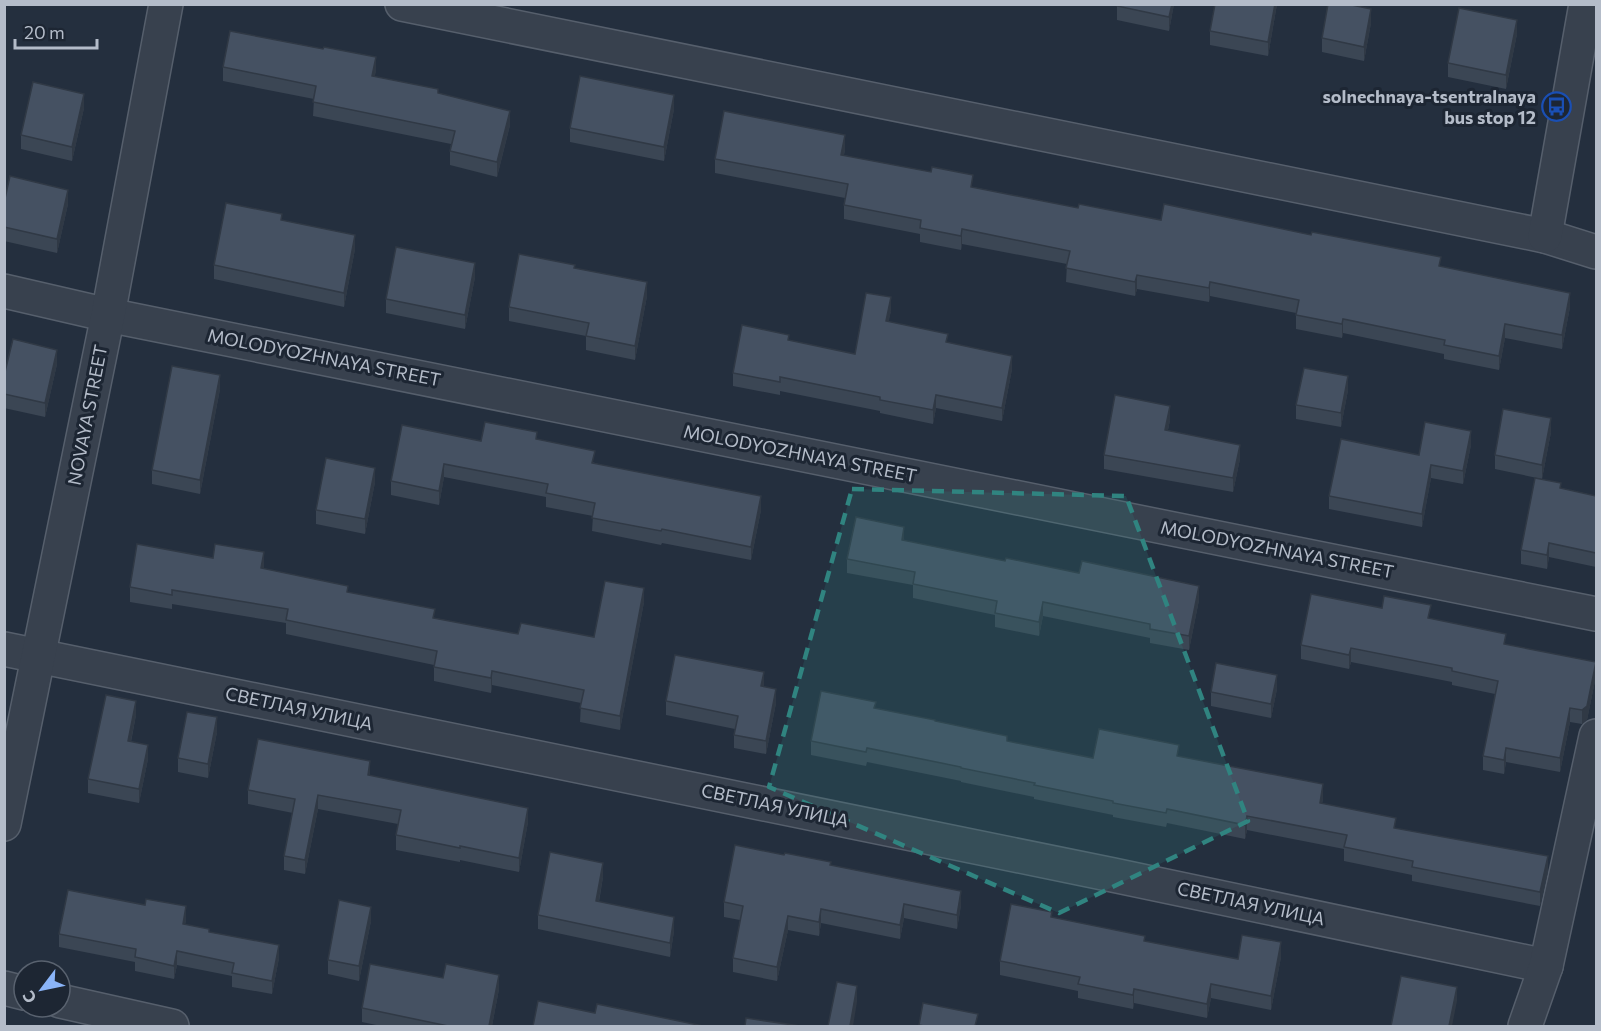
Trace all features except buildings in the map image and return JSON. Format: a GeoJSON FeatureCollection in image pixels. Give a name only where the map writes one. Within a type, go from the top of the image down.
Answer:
{"type":"FeatureCollection","features":[{"type":"Feature","properties":{"kind":"street","name":"NOVAYA STREET"},"geometry":{"type":"LineString","coordinates":[[4,824],[108,315],[166,4]]}},
{"type":"Feature","properties":{"kind":"street"},"geometry":{"type":"LineString","coordinates":[[402,4],[1545,236],[1596,252]]}},
{"type":"Feature","properties":{"kind":"street"},"geometry":{"type":"LineString","coordinates":[[1545,236],[1586,4]]}},
{"type":"Feature","properties":{"kind":"street","name":"MOLODYOZHNAYA STREET"},"geometry":{"type":"LineString","coordinates":[[4,291],[108,315],[1596,614]]}},
{"type":"Feature","properties":{"kind":"street","name":"СВЕТЛАЯ УЛИЦА"},"geometry":{"type":"LineString","coordinates":[[4,649],[1125,877],[1546,966]]}},
{"type":"Feature","properties":{"kind":"street"},"geometry":{"type":"LineString","coordinates":[[1525,1026],[1546,966],[1596,736]]}},
{"type":"Feature","properties":{"kind":"street"},"geometry":{"type":"LineString","coordinates":[[72,1004],[172,1026]]}},
{"type":"Feature","properties":{"kind":"highlighted area"},"geometry":{"type":"Polygon","coordinates":[[[852,489],[1126,496],[1248,821],[1059,913],[769,787],[852,489]]]}},
{"type":"Feature","properties":{"kind":"place","name":"solnechnaya-tsentralnaya bus stop 12"},"geometry":{"type":"Point","coordinates":[1557,107]}}]}
